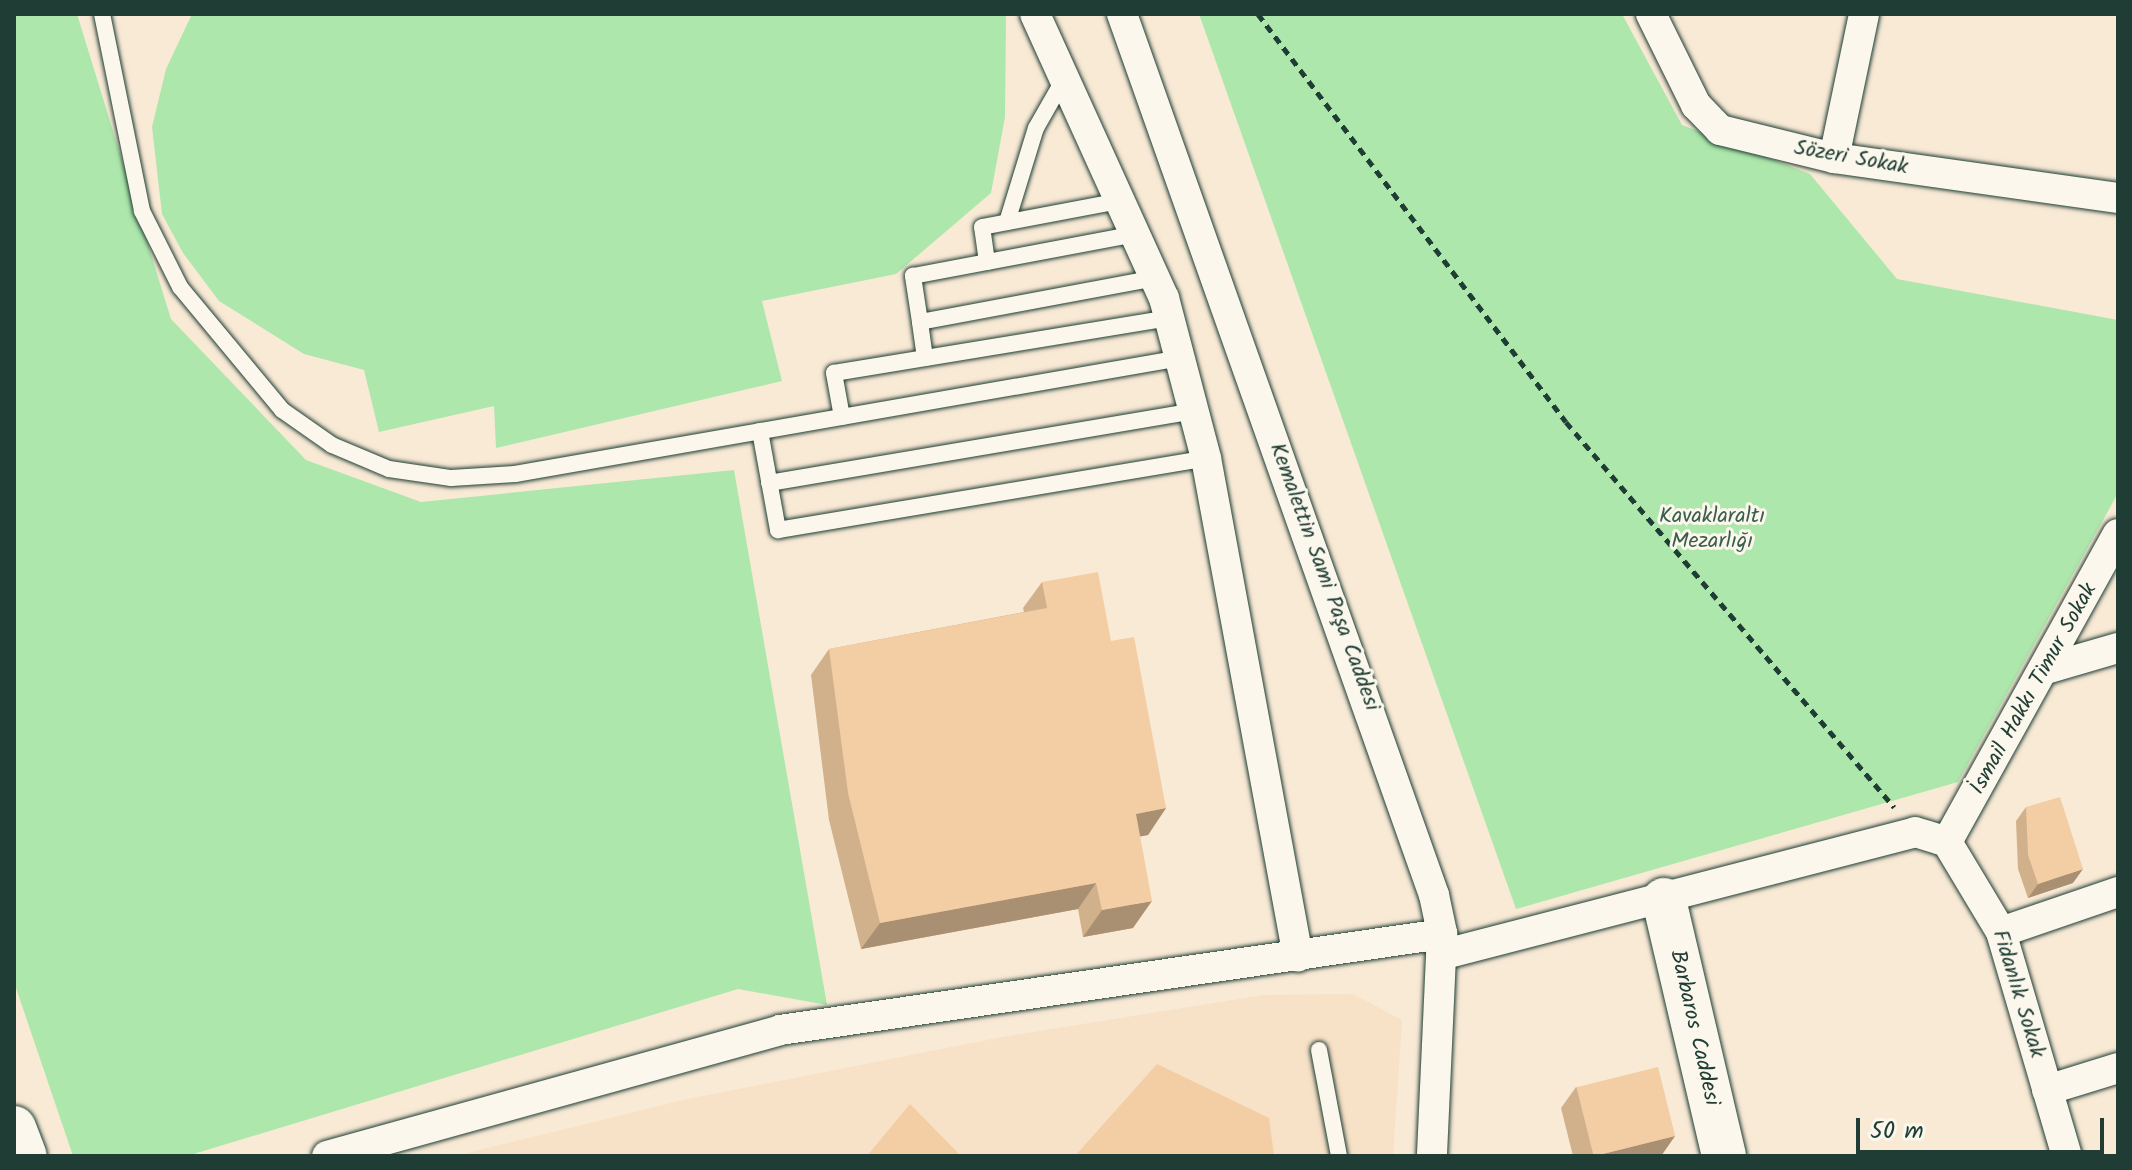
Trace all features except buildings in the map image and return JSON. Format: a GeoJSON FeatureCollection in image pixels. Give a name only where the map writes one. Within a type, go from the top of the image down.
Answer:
{"type":"FeatureCollection","features":[{"type":"Feature","properties":{"kind":"main road","name":"Barbaros Caddesi"},"geometry":{"type":"LineString","coordinates":[[1664,900],[1724,1156]]}},
{"type":"Feature","properties":{"kind":"main road"},"geometry":{"type":"LineString","coordinates":[[14,1128],[25,1156]]}},
{"type":"Feature","properties":{"kind":"street"},"geometry":{"type":"LineString","coordinates":[[1035,14],[1155,278],[1169,318],[1206,458],[1298,957]]}},
{"type":"Feature","properties":{"kind":"street","name":"Kemalettin Sami Paşa Caddesi"},"geometry":{"type":"LineString","coordinates":[[1122,14],[1381,737],[1442,944],[1432,1156]]}},
{"type":"Feature","properties":{"kind":"street","name":"Sözeri Sokak"},"geometry":{"type":"LineString","coordinates":[[1651,14],[1696,105],[1720,130],[1834,158],[2118,198]]}},
{"type":"Feature","properties":{"kind":"street"},"geometry":{"type":"LineString","coordinates":[[1834,158],[1864,14]]}},
{"type":"Feature","properties":{"kind":"street","name":"İsmail Hakkı Timur Sokak"},"geometry":{"type":"LineString","coordinates":[[1947,842],[2049,668],[2118,534]]}},
{"type":"Feature","properties":{"kind":"street"},"geometry":{"type":"LineString","coordinates":[[2049,668],[2118,648]]}},
{"type":"Feature","properties":{"kind":"street"},"geometry":{"type":"LineString","coordinates":[[327,1156],[780,1030],[1298,957],[1442,944],[1664,900],[1915,832],[1947,842]]}},
{"type":"Feature","properties":{"kind":"street","name":"Fidanlık Sokak"},"geometry":{"type":"LineString","coordinates":[[1947,842],[2001,932],[2067,1156]]}},
{"type":"Feature","properties":{"kind":"street"},"geometry":{"type":"LineString","coordinates":[[2001,932],[2118,892]]}},
{"type":"Feature","properties":{"kind":"street"},"geometry":{"type":"LineString","coordinates":[[2047,1090],[2118,1068]]}},
{"type":"Feature","properties":{"kind":"lane"},"geometry":{"type":"LineString","coordinates":[[102,14],[142,211],[180,287],[260,388],[306,429],[389,469],[451,478],[760,431],[1180,358]]}},
{"type":"Feature","properties":{"kind":"lane"},"geometry":{"type":"LineString","coordinates":[[1007,222],[1036,128],[1064,79]]}},
{"type":"Feature","properties":{"kind":"lane"},"geometry":{"type":"LineString","coordinates":[[987,262],[982,227],[1120,201]]}},
{"type":"Feature","properties":{"kind":"lane"},"geometry":{"type":"LineString","coordinates":[[925,358],[913,276],[1135,234]]}},
{"type":"Feature","properties":{"kind":"lane"},"geometry":{"type":"LineString","coordinates":[[920,322],[1155,278]]}},
{"type":"Feature","properties":{"kind":"lane"},"geometry":{"type":"LineString","coordinates":[[842,417],[834,373],[1169,318]]}},
{"type":"Feature","properties":{"kind":"lane"},"geometry":{"type":"LineString","coordinates":[[769,483],[1194,411]]}},
{"type":"Feature","properties":{"kind":"lane"},"geometry":{"type":"LineString","coordinates":[[760,431],[778,530],[1206,458]]}},
{"type":"Feature","properties":{"kind":"lane"},"geometry":{"type":"LineString","coordinates":[[1319,1050],[1339,1156]]}},
{"type":"Feature","properties":{"kind":"path"},"geometry":{"type":"LineString","coordinates":[[1258,14],[1566,422],[1915,832]]}},
{"type":"Feature","properties":{"kind":"shaded area"},"geometry":{"type":"Polygon","coordinates":[[[1353,994],[1402,1020],[1393,1156],[455,1156],[683,1100],[1002,1037],[1264,995],[1353,994]]]}},
{"type":"Feature","properties":{"kind":"green space"},"geometry":{"type":"Polygon","coordinates":[[[14,14],[77,14],[171,319],[306,460],[421,502],[734,470],[827,1005],[738,989],[187,1156],[73,1156],[14,982],[14,14]]]}},
{"type":"Feature","properties":{"kind":"green space"},"geometry":{"type":"Polygon","coordinates":[[[192,14],[1006,14],[1005,117],[991,193],[896,274],[762,301],[782,381],[496,448],[494,406],[379,432],[364,370],[304,354],[219,301],[183,253],[162,214],[152,127],[166,69],[192,14]]]}},
{"type":"Feature","properties":{"kind":"green space","name":"Kavaklaraltı Mezarlığı"},"geometry":{"type":"Polygon","coordinates":[[[1199,14],[1622,14],[1682,125],[1810,174],[1897,279],[2118,320],[2118,493],[1958,782],[1516,909],[1199,14]]]}}]}
